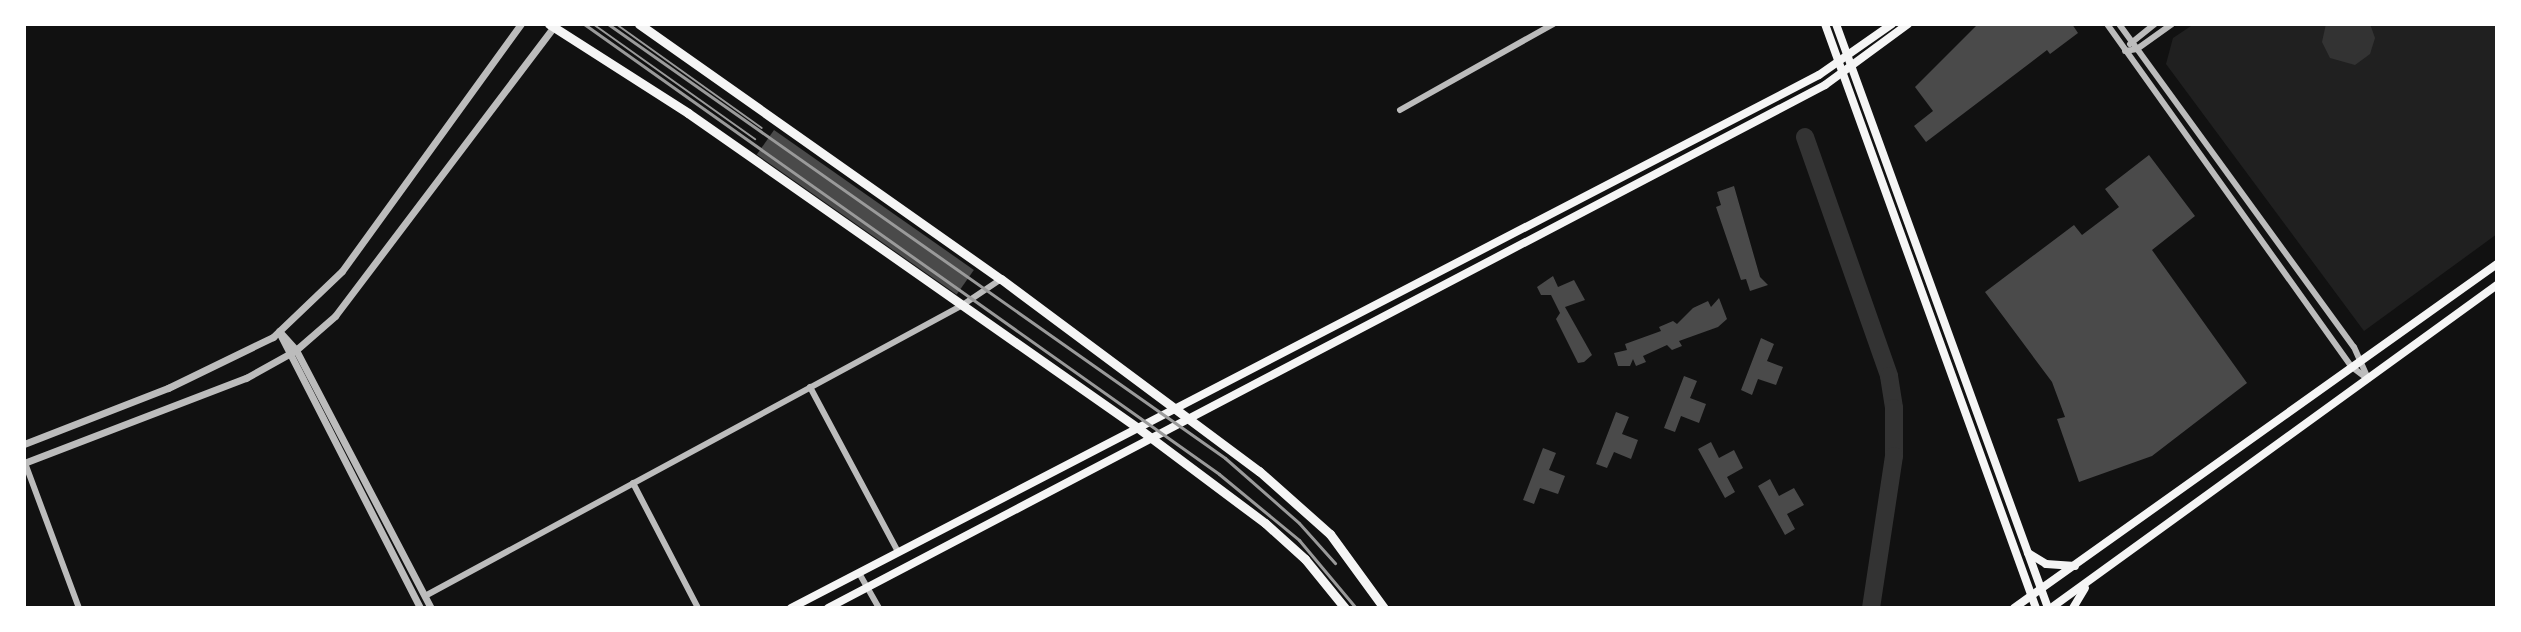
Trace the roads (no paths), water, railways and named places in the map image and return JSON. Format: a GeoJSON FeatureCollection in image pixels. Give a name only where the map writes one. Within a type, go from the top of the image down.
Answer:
{"type":"FeatureCollection","features":[{"type":"Feature","properties":{"kind":"main road"},"geometry":{"type":"LineString","coordinates":[[639,24],[1001,279],[1039,312],[1176,407],[1330,534],[1384,608]]}},
{"type":"Feature","properties":{"kind":"main road"},"geometry":{"type":"LineString","coordinates":[[1825,24],[2036,608]]}},
{"type":"Feature","properties":{"kind":"main road"},"geometry":{"type":"LineString","coordinates":[[1836,24],[2026,550],[2050,608],[2089,583],[2497,285]]}},
{"type":"Feature","properties":{"kind":"main road"},"geometry":{"type":"LineString","coordinates":[[791,608],[1176,407],[1201,400],[1839,62],[1892,24]]}},
{"type":"Feature","properties":{"kind":"main road"},"geometry":{"type":"LineString","coordinates":[[828,608],[1154,440],[1842,72],[1908,24]]}},
{"type":"Feature","properties":{"kind":"main road"},"geometry":{"type":"LineString","coordinates":[[553,25],[688,113],[1138,428],[1265,523],[1305,559],[1345,608]]}},
{"type":"Feature","properties":{"kind":"main road"},"geometry":{"type":"LineString","coordinates":[[2014,608],[2497,264]]}},
{"type":"Feature","properties":{"kind":"main road"},"geometry":{"type":"LineString","coordinates":[[2026,550],[2046,564],[2076,566]]}},
{"type":"Feature","properties":{"kind":"main road"},"geometry":{"type":"LineString","coordinates":[[2073,608],[2089,583]]}},
{"type":"Feature","properties":{"kind":"street"},"geometry":{"type":"LineString","coordinates":[[24,444],[168,388],[279,331],[342,271],[521,24]]}},
{"type":"Feature","properties":{"kind":"street"},"geometry":{"type":"LineString","coordinates":[[1400,110],[1553,24]]}},
{"type":"Feature","properties":{"kind":"street"},"geometry":{"type":"LineString","coordinates":[[2107,24],[2352,367],[2368,379]]}},
{"type":"Feature","properties":{"kind":"street"},"geometry":{"type":"LineString","coordinates":[[2119,24],[2362,360],[2368,379]]}},
{"type":"Feature","properties":{"kind":"street"},"geometry":{"type":"LineString","coordinates":[[2125,51],[2131,41],[2155,24]]}},
{"type":"Feature","properties":{"kind":"street"},"geometry":{"type":"LineString","coordinates":[[2125,51],[2137,49],[2172,24]]}},
{"type":"Feature","properties":{"kind":"street"},"geometry":{"type":"LineString","coordinates":[[79,608],[24,463],[246,378],[296,350],[335,316],[553,25]]}},
{"type":"Feature","properties":{"kind":"street"},"geometry":{"type":"LineString","coordinates":[[425,596],[961,306],[1001,279]]}},
{"type":"Feature","properties":{"kind":"street"},"geometry":{"type":"LineString","coordinates":[[279,331],[296,350],[431,608]]}},
{"type":"Feature","properties":{"kind":"street"},"geometry":{"type":"LineString","coordinates":[[279,331],[287,355],[420,608]]}},
{"type":"Feature","properties":{"kind":"street"},"geometry":{"type":"LineString","coordinates":[[810,387],[898,552]]}},
{"type":"Feature","properties":{"kind":"street"},"geometry":{"type":"LineString","coordinates":[[633,483],[698,608]]}},
{"type":"Feature","properties":{"kind":"street"},"geometry":{"type":"LineString","coordinates":[[859,573],[879,608]]}},
{"type":"Feature","properties":{"kind":"waterway"},"geometry":{"type":"LineString","coordinates":[[1805,137],[1889,376],[1894,408],[1894,456],[1871,608]]}},
{"type":"Feature","properties":{"kind":"tram line"},"geometry":{"type":"LineString","coordinates":[[593,24],[755,139]]}},
{"type":"Feature","properties":{"kind":"tram line"},"geometry":{"type":"LineString","coordinates":[[616,24],[762,128]]}},
{"type":"Feature","properties":{"kind":"railway"},"geometry":{"type":"LineString","coordinates":[[584,24],[1219,474],[1299,540],[1356,608]]}},
{"type":"Feature","properties":{"kind":"railway"},"geometry":{"type":"LineString","coordinates":[[608,24],[1225,458],[1299,523],[1335,563]]}}]}
